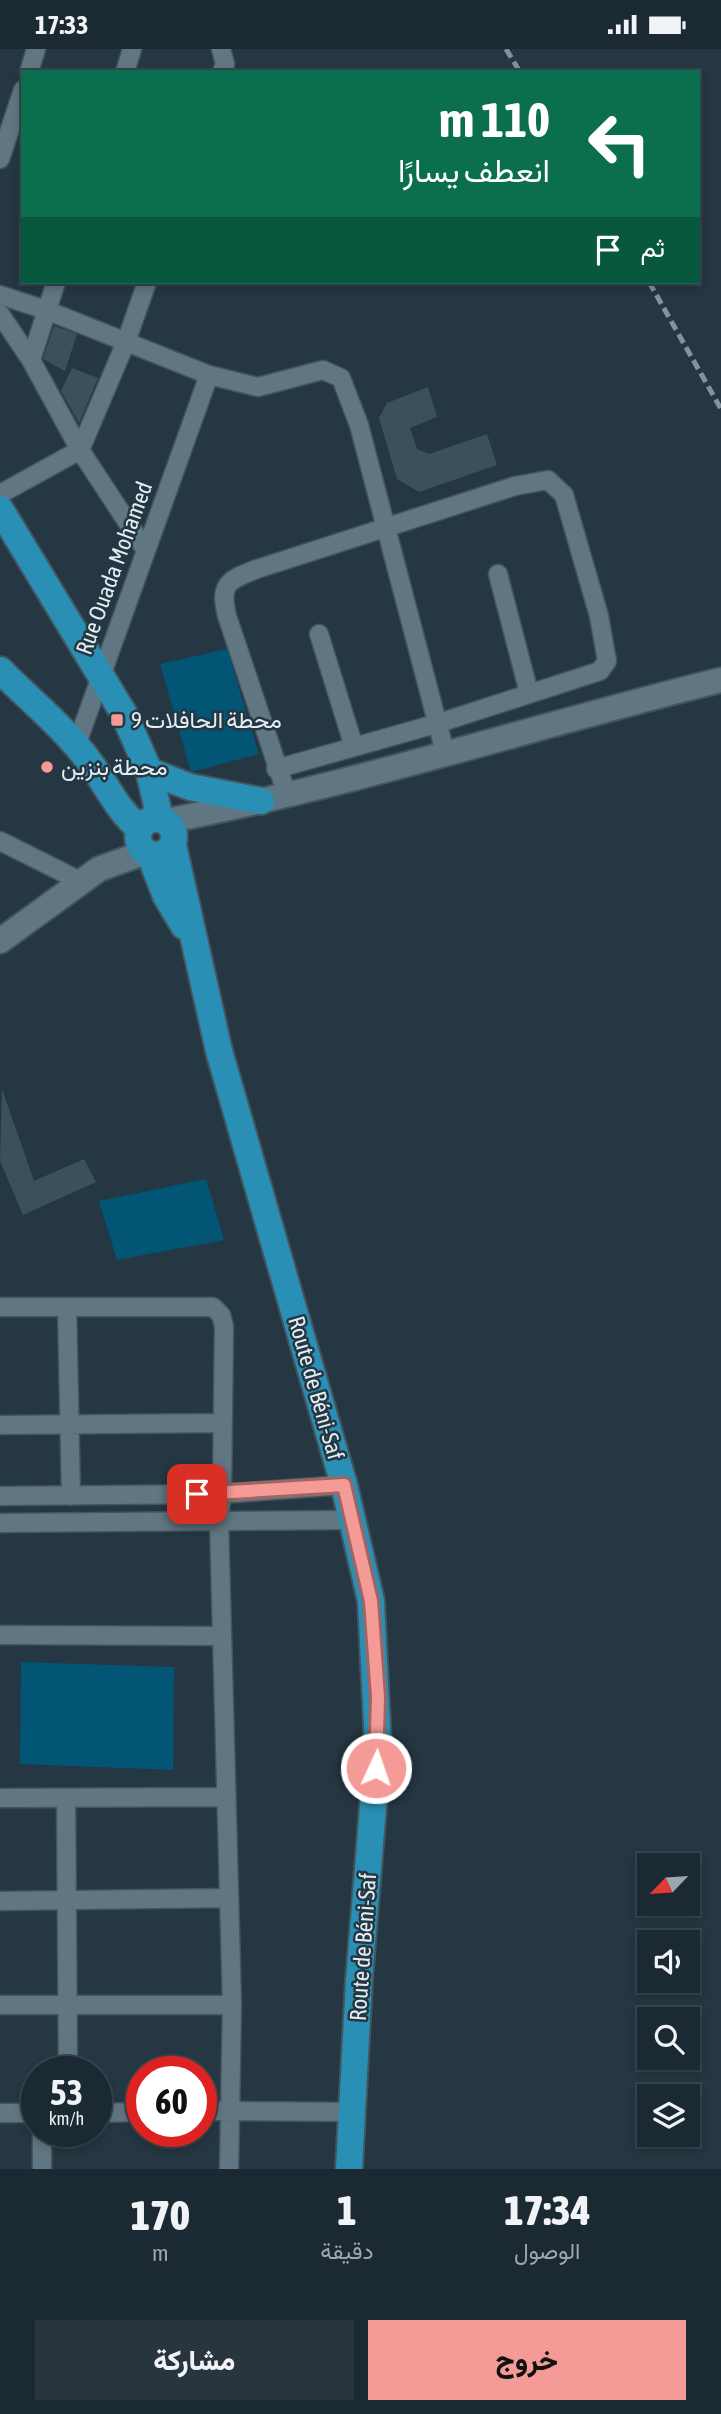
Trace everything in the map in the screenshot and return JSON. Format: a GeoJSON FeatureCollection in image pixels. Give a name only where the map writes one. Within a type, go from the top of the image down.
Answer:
{"type":"FeatureCollection","features":[{"type":"Feature","properties":{"kind":"main road"},"geometry":{"type":"LineString","coordinates":[[0,509],[124,714],[149,771],[156,837]]}},
{"type":"Feature","properties":{"kind":"main road"},"geometry":{"type":"LineString","coordinates":[[0,670],[76,746],[92,765],[119,809],[156,837]]}},
{"type":"Feature","properties":{"kind":"main road"},"geometry":{"type":"LineString","coordinates":[[0,941],[90,876],[156,837],[211,813],[446,756],[721,680]]}},
{"type":"Feature","properties":{"kind":"main road"},"geometry":{"type":"LineString","coordinates":[[149,771],[190,787],[274,798]]}},
{"type":"Feature","properties":{"kind":"main road","name":"Route de Béni-Saf"},"geometry":{"type":"LineString","coordinates":[[156,837],[166,896],[194,941],[219,1051],[344,1485],[371,1601],[378,1697],[378,1745],[347,2169]]}},
{"type":"Feature","properties":{"kind":"street"},"geometry":{"type":"LineString","coordinates":[[30,70],[36,49]]}},
{"type":"Feature","properties":{"kind":"street"},"geometry":{"type":"LineString","coordinates":[[126,70],[132,49]]}},
{"type":"Feature","properties":{"kind":"street"},"geometry":{"type":"LineString","coordinates":[[221,49],[225,64],[223,70]]}},
{"type":"Feature","properties":{"kind":"street"},"geometry":{"type":"LineString","coordinates":[[0,159],[21,96]]}},
{"type":"Feature","properties":{"kind":"street"},"geometry":{"type":"LineString","coordinates":[[31,360],[55,284]]}},
{"type":"Feature","properties":{"kind":"street"},"geometry":{"type":"LineString","coordinates":[[0,494],[80,450],[147,284]]}},
{"type":"Feature","properties":{"kind":"street"},"geometry":{"type":"LineString","coordinates":[[0,295],[46,310],[209,375],[258,387],[323,370],[341,378],[359,425],[446,756]]}},
{"type":"Feature","properties":{"kind":"street"},"geometry":{"type":"LineString","coordinates":[[0,314],[31,360],[80,450],[145,549]]}},
{"type":"Feature","properties":{"kind":"street","name":"Rue Ouada Mohamed"},"geometry":{"type":"LineString","coordinates":[[76,746],[209,375]]}},
{"type":"Feature","properties":{"kind":"street"},"geometry":{"type":"LineString","coordinates":[[274,798],[276,769],[226,616],[222,599],[225,587],[236,577],[257,569],[531,481],[548,479],[556,484],[564,495],[607,649],[607,661],[600,671],[439,723],[276,769]]}},
{"type":"Feature","properties":{"kind":"street"},"geometry":{"type":"LineString","coordinates":[[498,574],[529,693]]}},
{"type":"Feature","properties":{"kind":"street"},"geometry":{"type":"LineString","coordinates":[[319,634],[354,747]]}},
{"type":"Feature","properties":{"kind":"street"},"geometry":{"type":"LineString","coordinates":[[0,841],[90,876]]}},
{"type":"Feature","properties":{"kind":"street"},"geometry":{"type":"LineString","coordinates":[[0,1307],[213,1307],[221,1315],[224,1325],[222,1494],[219,1521],[232,2005],[229,2169]]}},
{"type":"Feature","properties":{"kind":"street"},"geometry":{"type":"LineString","coordinates":[[67,1307],[71,1496]]}},
{"type":"Feature","properties":{"kind":"street"},"geometry":{"type":"LineString","coordinates":[[0,1425],[222,1423]]}},
{"type":"Feature","properties":{"kind":"street"},"geometry":{"type":"LineString","coordinates":[[0,1496],[222,1494],[344,1485]]}},
{"type":"Feature","properties":{"kind":"street"},"geometry":{"type":"LineString","coordinates":[[0,1523],[353,1520]]}},
{"type":"Feature","properties":{"kind":"street"},"geometry":{"type":"LineString","coordinates":[[0,1635],[222,1636]]}},
{"type":"Feature","properties":{"kind":"street"},"geometry":{"type":"LineString","coordinates":[[0,1798],[226,1797]]}},
{"type":"Feature","properties":{"kind":"street"},"geometry":{"type":"LineString","coordinates":[[66,1798],[68,2056]]}},
{"type":"Feature","properties":{"kind":"street"},"geometry":{"type":"LineString","coordinates":[[0,1901],[229,1898]]}},
{"type":"Feature","properties":{"kind":"street"},"geometry":{"type":"LineString","coordinates":[[0,2005],[232,2005]]}},
{"type":"Feature","properties":{"kind":"street"},"geometry":{"type":"LineString","coordinates":[[217,2110],[351,2125]]}},
{"type":"Feature","properties":{"kind":"street"},"geometry":{"type":"LineString","coordinates":[[0,2113],[21,2113]]}},
{"type":"Feature","properties":{"kind":"street"},"geometry":{"type":"LineString","coordinates":[[42,2147],[42,2169]]}},
{"type":"Feature","properties":{"kind":"shaded area"},"geometry":{"type":"Polygon","coordinates":[[[227,649],[259,754],[191,772],[160,664],[227,649]]]}},
{"type":"Feature","properties":{"kind":"shaded area"},"geometry":{"type":"Polygon","coordinates":[[[206,1179],[224,1240],[117,1260],[99,1201],[206,1179]]]}},
{"type":"Feature","properties":{"kind":"shaded area"},"geometry":{"type":"Polygon","coordinates":[[[21,1662],[174,1667],[173,1770],[20,1764],[21,1662]]]}},
{"type":"Feature","properties":{"kind":"building"},"geometry":{"type":"Polygon","coordinates":[[[54,326],[77,334],[65,371],[43,359],[54,326]]]}},
{"type":"Feature","properties":{"kind":"building"},"geometry":{"type":"Polygon","coordinates":[[[72,368],[98,378],[79,423],[61,391],[72,368]]]}},
{"type":"Feature","properties":{"kind":"building"},"geometry":{"type":"Polygon","coordinates":[[[428,387],[437,417],[410,428],[417,449],[429,454],[487,434],[497,465],[419,492],[397,479],[379,418],[387,403],[428,387]]]}},
{"type":"Feature","properties":{"kind":"building"},"geometry":{"type":"Polygon","coordinates":[[[2,1089],[34,1181],[84,1159],[96,1182],[23,1215],[0,1161],[2,1089]]]}},
{"type":"Feature","properties":{"kind":"railway"},"geometry":{"type":"LineString","coordinates":[[506,49],[519,70]]}},
{"type":"Feature","properties":{"kind":"railway"},"geometry":{"type":"LineString","coordinates":[[650,284],[721,409]]}},
{"type":"Feature","properties":{"kind":"place","name":"محطة الحافلات 9"},"geometry":{"type":"Point","coordinates":[117,720]}},
{"type":"Feature","properties":{"kind":"place","name":"محطة بنزين"},"geometry":{"type":"Point","coordinates":[47,767]}},
{"type":"Feature","properties":{"kind":"route"},"geometry":{"type":"LineString","coordinates":[[197,1494],[344,1485],[365,1563],[371,1601],[378,1697],[376,1768]]}}]}
